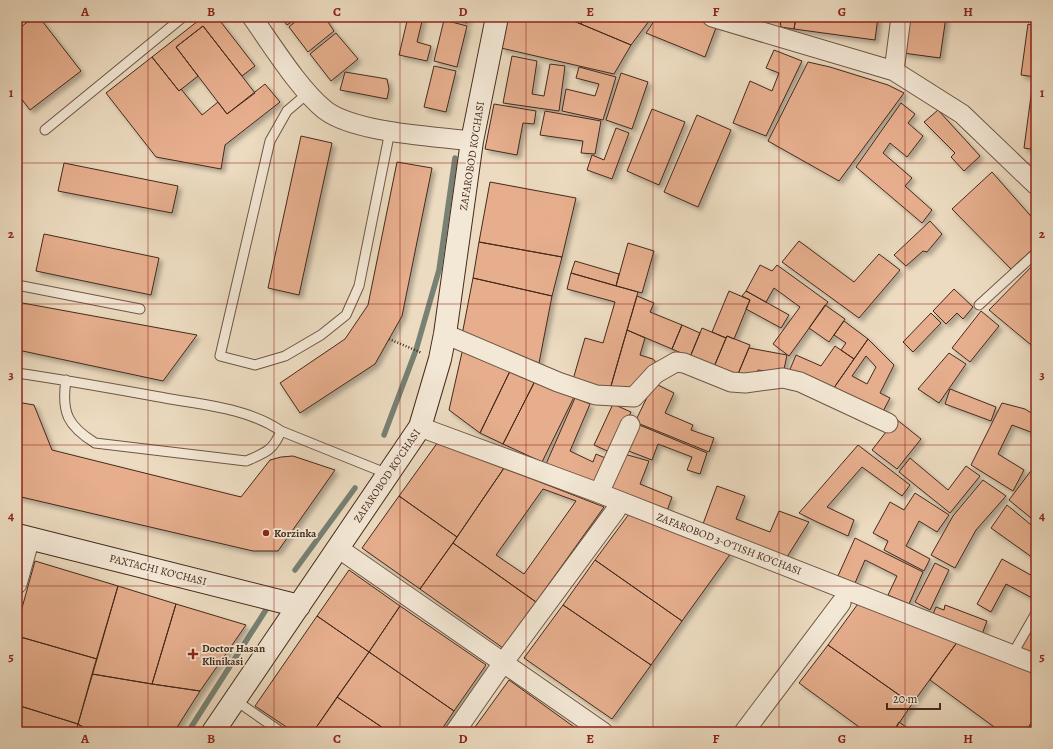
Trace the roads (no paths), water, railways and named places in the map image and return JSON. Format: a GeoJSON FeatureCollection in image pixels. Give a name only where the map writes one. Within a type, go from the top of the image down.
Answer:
{"type":"FeatureCollection","features":[{"type":"Feature","properties":{"kind":"street"},"geometry":{"type":"LineString","coordinates":[[252,17],[308,93],[326,111],[350,122],[390,131],[472,141]]}},
{"type":"Feature","properties":{"kind":"street","name":"ZAFAROBOD KO'CHASI"},"geometry":{"type":"LineString","coordinates":[[212,732],[390,474],[420,427],[440,359],[445,334],[472,141],[497,17]]}},
{"type":"Feature","properties":{"kind":"street"},"geometry":{"type":"LineString","coordinates":[[712,17],[894,71],[962,114],[1036,184]]}},
{"type":"Feature","properties":{"kind":"street"},"geometry":{"type":"LineString","coordinates":[[894,71],[901,17]]}},
{"type":"Feature","properties":{"kind":"street"},"geometry":{"type":"LineString","coordinates":[[445,334],[558,382],[596,395],[634,397],[655,374],[668,366],[680,363],[731,382],[745,383],[783,378],[800,382],[888,423]]}},
{"type":"Feature","properties":{"kind":"street"},"geometry":{"type":"LineString","coordinates":[[599,493],[630,425]]}},
{"type":"Feature","properties":{"kind":"street","name":"ZAFAROBOD 3-O'TISH KO'CHASI"},"geometry":{"type":"LineString","coordinates":[[420,427],[599,493],[1036,664]]}},
{"type":"Feature","properties":{"kind":"street"},"geometry":{"type":"LineString","coordinates":[[456,732],[503,663],[616,510]]}},
{"type":"Feature","properties":{"kind":"street"},"geometry":{"type":"LineString","coordinates":[[17,584],[23,537]]}},
{"type":"Feature","properties":{"kind":"street","name":"PAXTACHI KO'CHASI"},"geometry":{"type":"LineString","coordinates":[[23,537],[299,606]]}},
{"type":"Feature","properties":{"kind":"street"},"geometry":{"type":"LineString","coordinates":[[338,548],[603,732]]}},
{"type":"Feature","properties":{"kind":"street"},"geometry":{"type":"LineString","coordinates":[[744,732],[841,603]]}},
{"type":"Feature","properties":{"kind":"lane"},"geometry":{"type":"LineString","coordinates":[[45,130],[183,17]]}},
{"type":"Feature","properties":{"kind":"lane"},"geometry":{"type":"LineString","coordinates":[[308,93],[287,111],[270,141],[220,356],[255,365],[285,356],[321,335],[346,315],[359,286],[390,131]]}},
{"type":"Feature","properties":{"kind":"lane"},"geometry":{"type":"LineString","coordinates":[[979,305],[1036,253]]}},
{"type":"Feature","properties":{"kind":"lane"},"geometry":{"type":"LineString","coordinates":[[17,285],[140,309]]}},
{"type":"Feature","properties":{"kind":"lane"},"geometry":{"type":"LineString","coordinates":[[17,374],[66,380],[239,411],[269,423],[281,431],[390,474]]}},
{"type":"Feature","properties":{"kind":"lane"},"geometry":{"type":"LineString","coordinates":[[66,380],[64,397],[67,414],[77,432],[95,443],[246,461],[265,453],[276,445],[281,431]]}},
{"type":"Feature","properties":{"kind":"lane"},"geometry":{"type":"LineString","coordinates":[[1012,655],[1036,613]]}},
{"type":"Feature","properties":{"kind":"lane"},"geometry":{"type":"LineString","coordinates":[[235,700],[281,732]]}},
{"type":"Feature","properties":{"kind":"waterway"},"geometry":{"type":"LineString","coordinates":[[384,435],[416,350],[439,270],[455,158]]}},
{"type":"Feature","properties":{"kind":"waterway"},"geometry":{"type":"LineString","coordinates":[[295,570],[355,488]]}},
{"type":"Feature","properties":{"kind":"waterway"},"geometry":{"type":"LineString","coordinates":[[188,732],[269,605]]}},
{"type":"Feature","properties":{"kind":"place","name":"Korzinka"},"geometry":{"type":"Point","coordinates":[266,533]}},
{"type":"Feature","properties":{"kind":"place","name":"Doctor Hasan Klinikasi"},"geometry":{"type":"Point","coordinates":[193,654]}}]}
